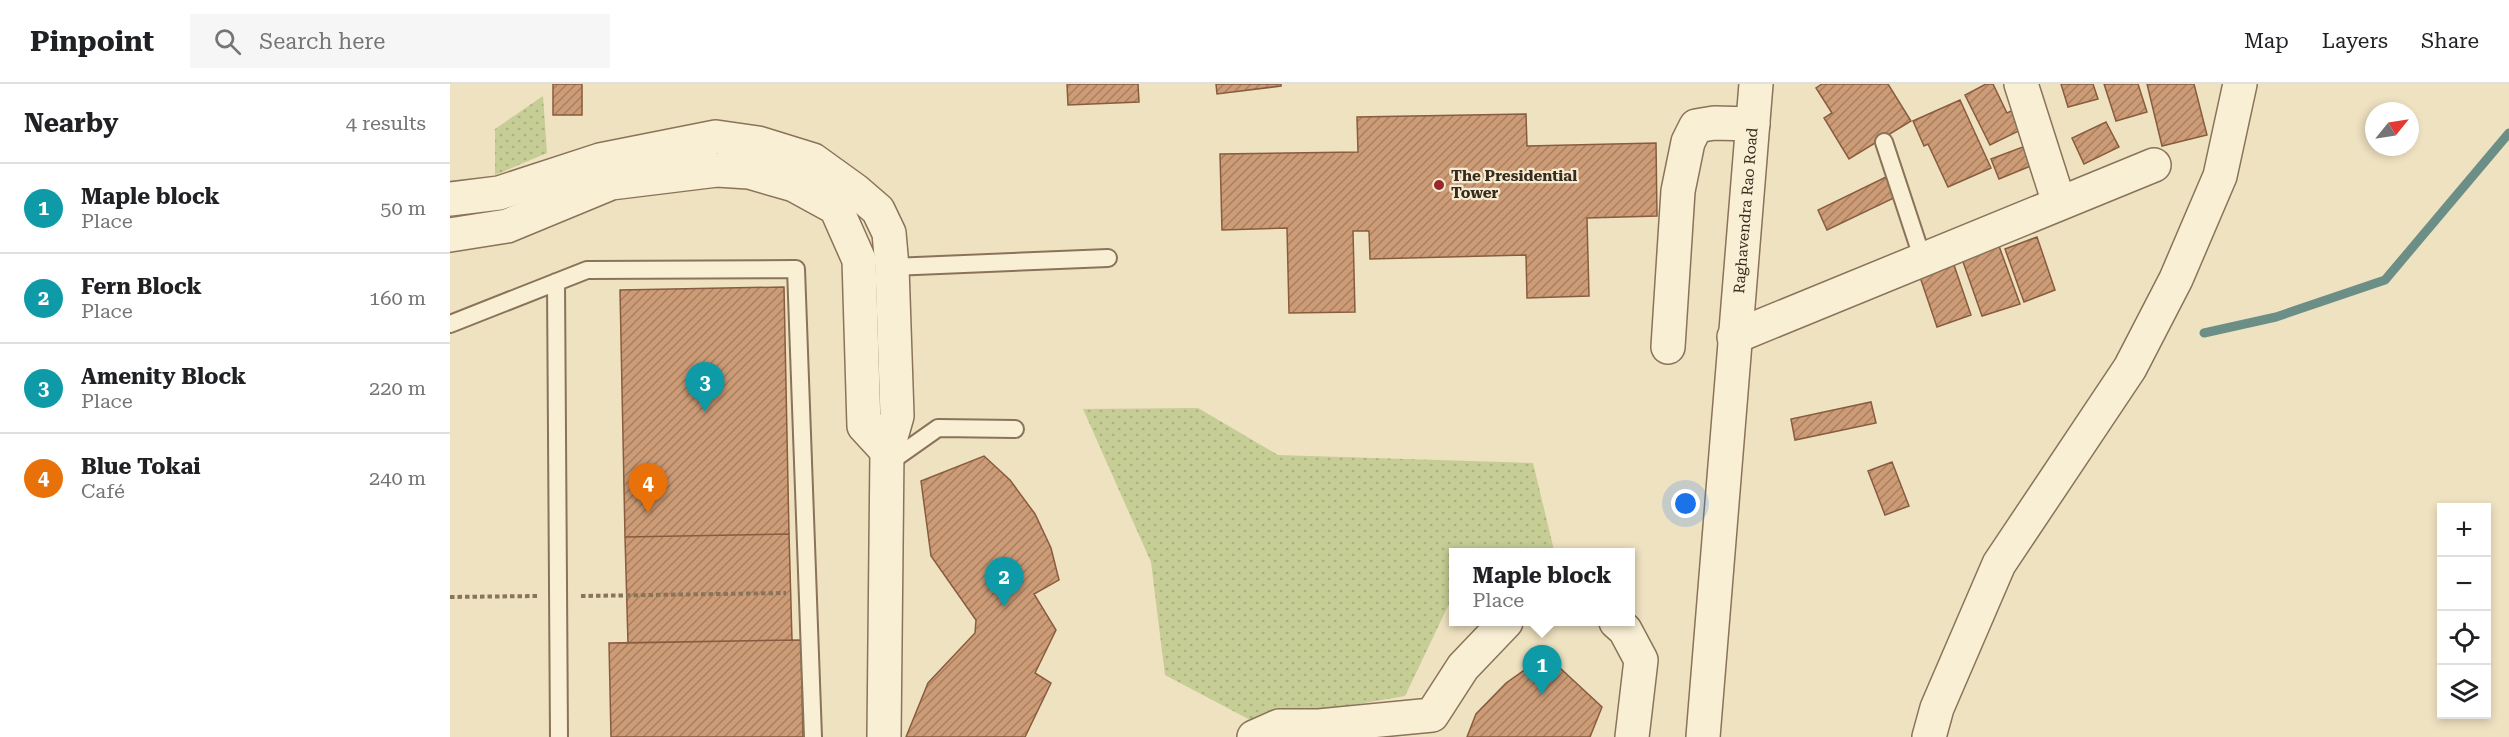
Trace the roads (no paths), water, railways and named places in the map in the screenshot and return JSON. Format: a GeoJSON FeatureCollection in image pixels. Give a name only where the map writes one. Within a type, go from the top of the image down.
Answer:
{"type":"FeatureCollection","features":[{"type":"Feature","properties":{"kind":"street","name":"Raghavendra Rao Road"},"geometry":{"type":"LineString","coordinates":[[1703,737],[1756,84]]}},
{"type":"Feature","properties":{"kind":"street"},"geometry":{"type":"LineString","coordinates":[[2021,84],[2060,203]]}},
{"type":"Feature","properties":{"kind":"street"},"geometry":{"type":"LineString","coordinates":[[1929,737],[1937,708],[2000,564],[2130,368],[2176,279],[2220,176],[2240,84]]}},
{"type":"Feature","properties":{"kind":"street"},"geometry":{"type":"LineString","coordinates":[[1668,347],[1678,190],[1688,142],[1696,126],[1713,123],[1752,124]]}},
{"type":"Feature","properties":{"kind":"street"},"geometry":{"type":"LineString","coordinates":[[450,200],[499,193],[600,160],[716,137],[758,143],[813,160],[878,210],[889,233],[897,416],[887,457],[884,737]]}},
{"type":"Feature","properties":{"kind":"street"},"geometry":{"type":"LineString","coordinates":[[1734,337],[2154,165]]}},
{"type":"Feature","properties":{"kind":"street"},"geometry":{"type":"LineString","coordinates":[[450,235],[507,226],[611,183],[717,170],[749,172],[794,185],[836,208],[859,260],[864,426],[887,457]]}},
{"type":"Feature","properties":{"kind":"street"},"geometry":{"type":"LineString","coordinates":[[1254,737],[1279,726],[1318,726],[1432,715],[1463,667],[1501,626]]}},
{"type":"Feature","properties":{"kind":"street"},"geometry":{"type":"LineString","coordinates":[[1621,626],[1641,660],[1632,737]]}},
{"type":"Feature","properties":{"kind":"lane"},"geometry":{"type":"LineString","coordinates":[[1884,142],[1923,260]]}},
{"type":"Feature","properties":{"kind":"lane"},"geometry":{"type":"LineString","coordinates":[[892,267],[1108,258]]}},
{"type":"Feature","properties":{"kind":"lane"},"geometry":{"type":"LineString","coordinates":[[450,324],[586,270],[796,269],[813,737]]}},
{"type":"Feature","properties":{"kind":"lane"},"geometry":{"type":"LineString","coordinates":[[556,282],[559,737]]}},
{"type":"Feature","properties":{"kind":"lane"},"geometry":{"type":"LineString","coordinates":[[887,457],[938,428],[1015,429]]}},
{"type":"Feature","properties":{"kind":"waterway"},"geometry":{"type":"LineString","coordinates":[[2204,333],[2276,317],[2385,280],[2509,133]]}},
{"type":"Feature","properties":{"kind":"place","name":"The Presidential Tower"},"geometry":{"type":"Point","coordinates":[1439,185]}},
{"type":"Feature","properties":{"kind":"place","name":"Amenity Block"},"geometry":{"type":"Point","coordinates":[705,412]}},
{"type":"Feature","properties":{"kind":"place","name":"Blue Tokai"},"geometry":{"type":"Point","coordinates":[648,513]}},
{"type":"Feature","properties":{"kind":"place","name":"Fern Block"},"geometry":{"type":"Point","coordinates":[1004,607]}},
{"type":"Feature","properties":{"kind":"place","name":"Maple block"},"geometry":{"type":"Point","coordinates":[1542,695]}}]}
